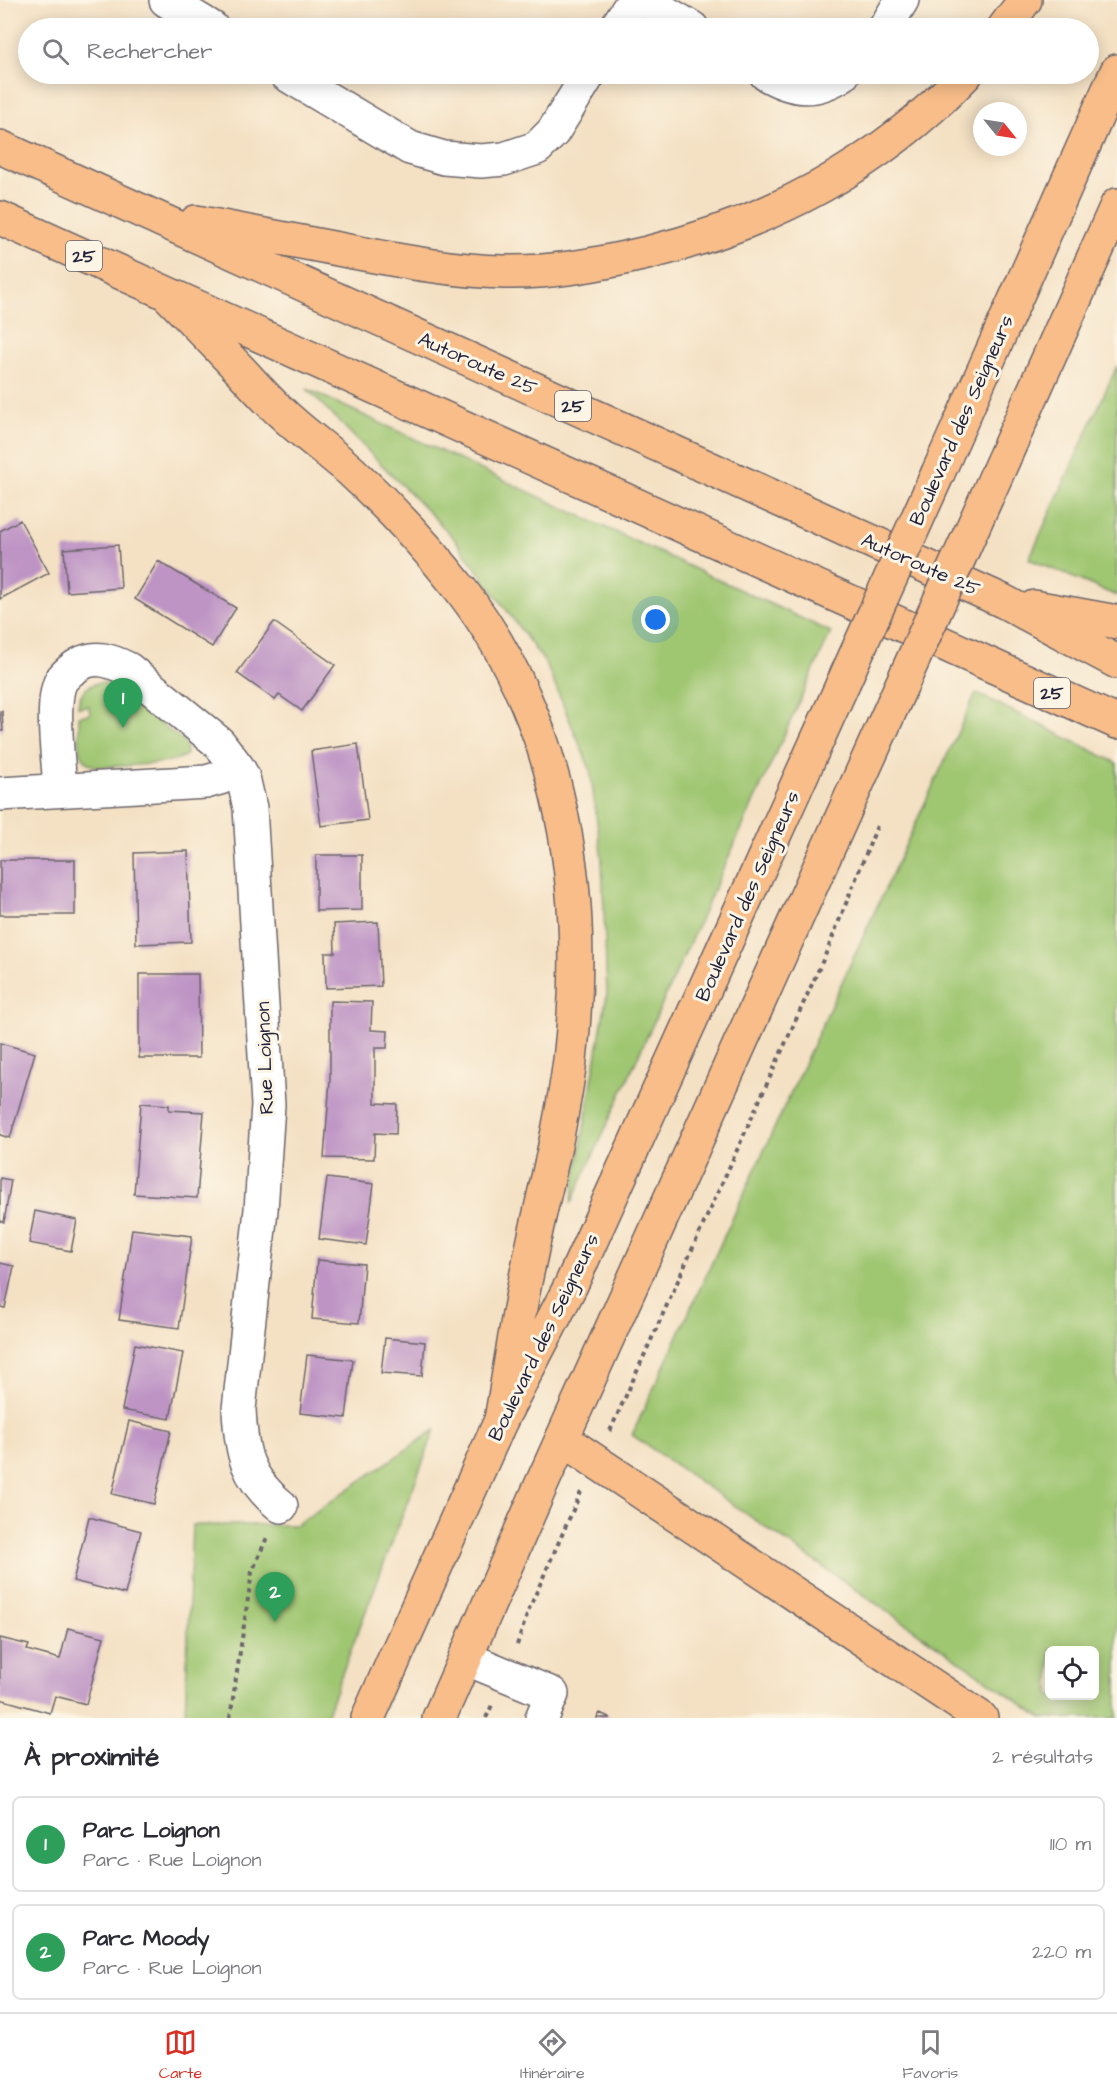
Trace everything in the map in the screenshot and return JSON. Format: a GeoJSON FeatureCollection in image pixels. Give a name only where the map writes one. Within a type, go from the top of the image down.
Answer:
{"type":"FeatureCollection","features":[{"type":"Feature","properties":{"kind":"main road"},"geometry":{"type":"LineString","coordinates":[[1011,18],[1024,0]]}},
{"type":"Feature","properties":{"kind":"main road","name":"Boulevard des Seigneurs"},"geometry":{"type":"LineString","coordinates":[[368,1718],[501,1420],[571,1285],[1117,71]]}},
{"type":"Feature","properties":{"kind":"main road"},"geometry":{"type":"LineString","coordinates":[[143,211],[437,267],[505,272],[601,264],[720,233],[796,201],[869,157],[938,102],[956,84]]}},
{"type":"Feature","properties":{"kind":"main road","name":"Autoroute 25"},"geometry":{"type":"LineString","coordinates":[[0,147],[1003,601],[1117,662]]}},
{"type":"Feature","properties":{"kind":"main road"},"geometry":{"type":"LineString","coordinates":[[439,1718],[562,1439],[1117,205]]}},
{"type":"Feature","properties":{"kind":"main road","name":"25"},"geometry":{"type":"LineString","coordinates":[[0,218],[1117,722]]}},
{"type":"Feature","properties":{"kind":"main road"},"geometry":{"type":"LineString","coordinates":[[167,294],[282,414],[351,472],[401,520],[462,591],[486,625],[518,682],[545,751],[557,791],[570,852],[576,924],[577,963],[572,1033],[561,1116],[527,1270],[501,1420]]}},
{"type":"Feature","properties":{"kind":"main road"},"geometry":{"type":"LineString","coordinates":[[1003,601],[1117,622]]}},
{"type":"Feature","properties":{"kind":"main road"},"geometry":{"type":"LineString","coordinates":[[562,1439],[981,1718]]}},
{"type":"Feature","properties":{"kind":"street"},"geometry":{"type":"LineString","coordinates":[[166,0],[196,18]]}},
{"type":"Feature","properties":{"kind":"street"},"geometry":{"type":"LineString","coordinates":[[622,18],[634,0]]}},
{"type":"Feature","properties":{"kind":"street"},"geometry":{"type":"LineString","coordinates":[[644,0],[675,18]]}},
{"type":"Feature","properties":{"kind":"street"},"geometry":{"type":"LineString","coordinates":[[891,18],[902,0]]}},
{"type":"Feature","properties":{"kind":"street"},"geometry":{"type":"LineString","coordinates":[[303,84],[410,148],[444,158],[481,161],[504,159],[537,148],[553,132],[583,84]]}},
{"type":"Feature","properties":{"kind":"street"},"geometry":{"type":"LineString","coordinates":[[786,84],[807,87],[821,84]]}},
{"type":"Feature","properties":{"kind":"street","name":"Rue Loignon"},"geometry":{"type":"LineString","coordinates":[[60,789],[57,693],[62,680],[72,669],[85,662],[98,659],[113,662],[135,674],[219,743],[238,768],[247,789],[268,1105],[261,1210],[239,1409],[240,1431],[244,1453],[252,1474],[265,1492],[281,1506]]}},
{"type":"Feature","properties":{"kind":"street"},"geometry":{"type":"LineString","coordinates":[[0,794],[206,782],[220,778],[238,768]]}},
{"type":"Feature","properties":{"kind":"street"},"geometry":{"type":"LineString","coordinates":[[465,1658],[552,1694],[542,1718]]}},
{"type":"Feature","properties":{"kind":"path"},"geometry":{"type":"LineString","coordinates":[[615,1420],[827,951],[881,816]]}},
{"type":"Feature","properties":{"kind":"path"},"geometry":{"type":"LineString","coordinates":[[516,1649],[529,1608],[580,1495]]}},
{"type":"Feature","properties":{"kind":"path"},"geometry":{"type":"LineString","coordinates":[[230,1718],[252,1572],[281,1506]]}},
{"type":"Feature","properties":{"kind":"green space"},"geometry":{"type":"Polygon","coordinates":[[[1117,366],[1117,596],[1029,559],[1117,366]]]}},
{"type":"Feature","properties":{"kind":"green space"},"geometry":{"type":"Polygon","coordinates":[[[307,389],[831,632],[571,1204],[607,994],[602,860],[590,769],[546,664],[453,537],[307,389]]]}},
{"type":"Feature","properties":{"kind":"green space"},"geometry":{"type":"Polygon","coordinates":[[[103,682],[183,741],[186,755],[158,763],[100,767],[86,761],[80,748],[79,716],[90,714],[89,706],[78,707],[80,697],[85,690],[103,682]]]}},
{"type":"Feature","properties":{"kind":"green space"},"geometry":{"type":"Polygon","coordinates":[[[976,693],[1117,763],[1117,1718],[1042,1718],[632,1435],[976,693]]]}},
{"type":"Feature","properties":{"kind":"green space"},"geometry":{"type":"Polygon","coordinates":[[[435,1430],[325,1718],[185,1718],[192,1525],[296,1525],[435,1430]]]}},
{"type":"Feature","properties":{"kind":"building"},"geometry":{"type":"Polygon","coordinates":[[[20,520],[49,573],[0,599],[0,531],[20,520]]]}},
{"type":"Feature","properties":{"kind":"building"},"geometry":{"type":"Polygon","coordinates":[[[118,545],[121,588],[67,592],[64,549],[118,545]]]}},
{"type":"Feature","properties":{"kind":"building"},"geometry":{"type":"Polygon","coordinates":[[[158,561],[236,608],[212,647],[135,599],[158,561]]]}},
{"type":"Feature","properties":{"kind":"building"},"geometry":{"type":"Polygon","coordinates":[[[274,622],[335,665],[302,711],[279,695],[275,700],[237,673],[274,622]]]}},
{"type":"Feature","properties":{"kind":"building"},"geometry":{"type":"Polygon","coordinates":[[[0,711],[2,711],[3,731],[0,731],[0,711]]]}},
{"type":"Feature","properties":{"kind":"building"},"geometry":{"type":"Polygon","coordinates":[[[358,744],[368,820],[321,826],[311,751],[358,744]]]}},
{"type":"Feature","properties":{"kind":"building"},"geometry":{"type":"Polygon","coordinates":[[[188,851],[191,942],[136,944],[134,853],[188,851]]]}},
{"type":"Feature","properties":{"kind":"building"},"geometry":{"type":"Polygon","coordinates":[[[316,855],[362,855],[362,910],[316,911],[316,855]]]}},
{"type":"Feature","properties":{"kind":"building"},"geometry":{"type":"Polygon","coordinates":[[[0,860],[75,860],[75,915],[0,915],[0,860]]]}},
{"type":"Feature","properties":{"kind":"building"},"geometry":{"type":"Polygon","coordinates":[[[378,922],[381,986],[326,988],[325,953],[335,953],[334,924],[378,922]]]}},
{"type":"Feature","properties":{"kind":"building"},"geometry":{"type":"Polygon","coordinates":[[[139,974],[198,974],[199,1058],[139,1058],[139,974]]]}},
{"type":"Feature","properties":{"kind":"building"},"geometry":{"type":"Polygon","coordinates":[[[330,1001],[372,1002],[371,1030],[388,1031],[387,1048],[375,1048],[375,1103],[397,1104],[396,1134],[375,1133],[374,1159],[324,1158],[330,1080],[330,1001]]]}},
{"type":"Feature","properties":{"kind":"building"},"geometry":{"type":"Polygon","coordinates":[[[0,1043],[35,1053],[10,1138],[0,1135],[0,1043]]]}},
{"type":"Feature","properties":{"kind":"building"},"geometry":{"type":"Polygon","coordinates":[[[141,1103],[169,1105],[169,1110],[204,1112],[197,1198],[134,1194],[141,1103]]]}},
{"type":"Feature","properties":{"kind":"building"},"geometry":{"type":"Polygon","coordinates":[[[0,1178],[11,1180],[4,1222],[0,1221],[0,1178]]]}},
{"type":"Feature","properties":{"kind":"building"},"geometry":{"type":"Polygon","coordinates":[[[327,1178],[374,1184],[366,1245],[319,1239],[327,1178]]]}},
{"type":"Feature","properties":{"kind":"building"},"geometry":{"type":"Polygon","coordinates":[[[35,1211],[77,1220],[71,1251],[29,1243],[35,1211]]]}},
{"type":"Feature","properties":{"kind":"building"},"geometry":{"type":"Polygon","coordinates":[[[132,1229],[192,1236],[179,1328],[119,1320],[132,1229]]]}},
{"type":"Feature","properties":{"kind":"building"},"geometry":{"type":"Polygon","coordinates":[[[317,1260],[364,1264],[359,1323],[312,1319],[317,1260]]]}},
{"type":"Feature","properties":{"kind":"building"},"geometry":{"type":"Polygon","coordinates":[[[0,1263],[14,1266],[5,1308],[0,1307],[0,1263]]]}},
{"type":"Feature","properties":{"kind":"building"},"geometry":{"type":"Polygon","coordinates":[[[385,1338],[425,1342],[422,1376],[381,1373],[385,1338]]]}},
{"type":"Feature","properties":{"kind":"building"},"geometry":{"type":"Polygon","coordinates":[[[135,1344],[183,1353],[170,1419],[122,1410],[135,1344]]]}},
{"type":"Feature","properties":{"kind":"building"},"geometry":{"type":"Polygon","coordinates":[[[307,1355],[353,1360],[346,1418],[300,1413],[307,1355]]]}},
{"type":"Feature","properties":{"kind":"building"},"geometry":{"type":"Polygon","coordinates":[[[129,1421],[171,1431],[154,1504],[112,1494],[129,1421]]]}},
{"type":"Feature","properties":{"kind":"building"},"geometry":{"type":"Polygon","coordinates":[[[89,1517],[141,1531],[125,1594],[73,1581],[89,1517]]]}},
{"type":"Feature","properties":{"kind":"building"},"geometry":{"type":"Polygon","coordinates":[[[68,1628],[104,1637],[86,1704],[55,1696],[50,1713],[0,1699],[0,1638],[29,1645],[27,1650],[60,1659],[68,1628]]]}},
{"type":"Feature","properties":{"kind":"building"},"geometry":{"type":"Polygon","coordinates":[[[600,1713],[611,1718],[597,1718],[600,1713]]]}},
{"type":"Feature","properties":{"kind":"place","name":"Parc Loignon"},"geometry":{"type":"Point","coordinates":[123,728]}},
{"type":"Feature","properties":{"kind":"place","name":"Parc Moody"},"geometry":{"type":"Point","coordinates":[275,1622]}}]}
